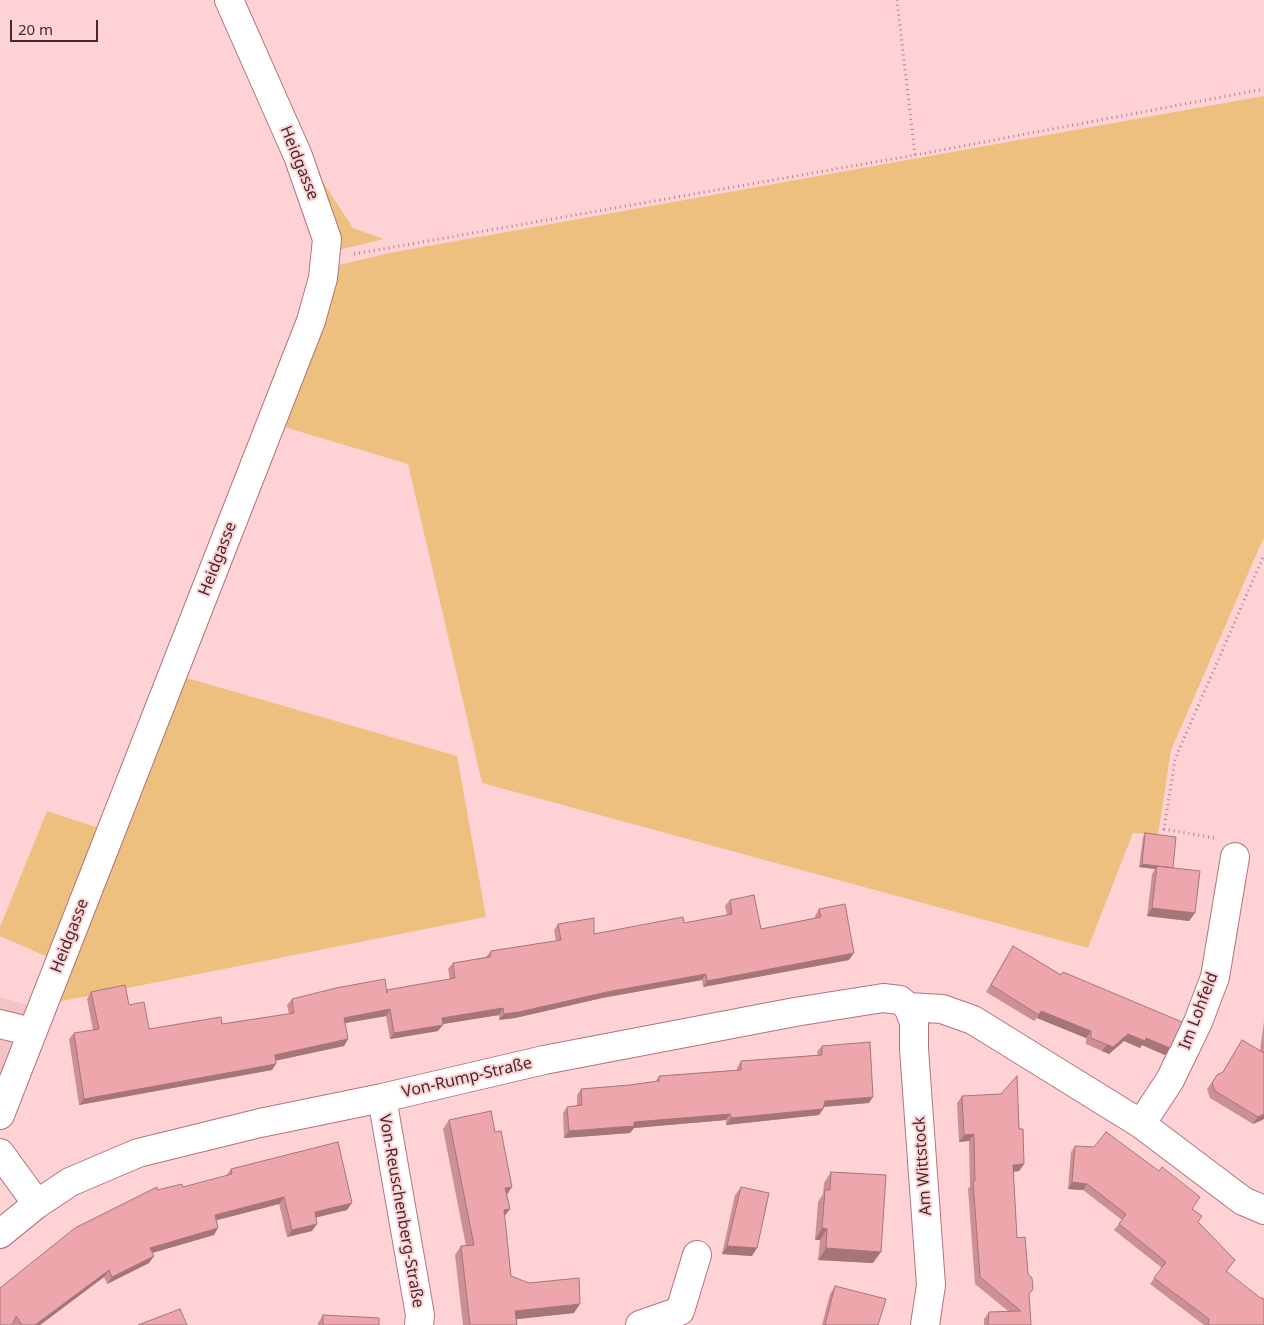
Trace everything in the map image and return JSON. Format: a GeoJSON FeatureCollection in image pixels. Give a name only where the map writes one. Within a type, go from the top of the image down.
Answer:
{"type":"FeatureCollection","features":[{"type":"Feature","properties":{"kind":"street","name":"Heidgasse"},"geometry":{"type":"LineString","coordinates":[[0,1116],[311,321],[326,258],[327,239],[298,156],[229,0]]}},
{"type":"Feature","properties":{"kind":"street","name":"Im Lohfeld"},"geometry":{"type":"LineString","coordinates":[[1141,1124],[1170,1080],[1198,1022],[1215,977],[1235,857]]}},
{"type":"Feature","properties":{"kind":"street","name":"Von-Rump-Straße"},"geometry":{"type":"LineString","coordinates":[[37,1204],[70,1182],[138,1154],[260,1123],[382,1098],[544,1060],[849,1002],[883,998],[900,1000],[908,1007]]}},
{"type":"Feature","properties":{"kind":"street"},"geometry":{"type":"LineString","coordinates":[[908,1007],[942,1009],[973,1020],[1141,1124],[1243,1201],[1264,1210]]}},
{"type":"Feature","properties":{"kind":"street","name":"Am Wittstock"},"geometry":{"type":"LineString","coordinates":[[908,1007],[914,1022],[914,1049],[931,1285],[925,1325]]}},
{"type":"Feature","properties":{"kind":"street"},"geometry":{"type":"LineString","coordinates":[[0,1024],[32,1032]]}},
{"type":"Feature","properties":{"kind":"street","name":"Von-Reuschenberg-Straße"},"geometry":{"type":"LineString","coordinates":[[382,1098],[420,1315],[419,1325]]}},
{"type":"Feature","properties":{"kind":"street"},"geometry":{"type":"LineString","coordinates":[[0,1153],[37,1204],[0,1234]]}},
{"type":"Feature","properties":{"kind":"street"},"geometry":{"type":"LineString","coordinates":[[640,1325],[680,1311],[696,1255]]}},
{"type":"Feature","properties":{"kind":"path"},"geometry":{"type":"LineString","coordinates":[[896,0],[915,155]]}},
{"type":"Feature","properties":{"kind":"path"},"geometry":{"type":"LineString","coordinates":[[326,258],[915,155],[1264,89]]}},
{"type":"Feature","properties":{"kind":"path"},"geometry":{"type":"LineString","coordinates":[[1235,857],[1219,850],[1214,838],[1164,829],[1175,759],[1264,555]]}},
{"type":"Feature","properties":{"kind":"shaded area"},"geometry":{"type":"Polygon","coordinates":[[[1264,96],[1264,537],[1171,750],[1158,835],[1133,833],[1088,948],[482,783],[408,464],[281,426],[339,265],[389,253],[1264,96]]]}},
{"type":"Feature","properties":{"kind":"shaded area"},"geometry":{"type":"Polygon","coordinates":[[[321,179],[353,228],[384,239],[338,250],[337,229],[321,179]]]}},
{"type":"Feature","properties":{"kind":"shaded area"},"geometry":{"type":"Polygon","coordinates":[[[180,676],[457,756],[486,917],[57,1002],[180,676]]]}},
{"type":"Feature","properties":{"kind":"shaded area"},"geometry":{"type":"Polygon","coordinates":[[[47,811],[102,829],[50,958],[0,936],[0,927],[47,811]]]}},
{"type":"Feature","properties":{"kind":"shaded area"},"geometry":{"type":"Polygon","coordinates":[[[0,997],[32,1006],[0,1079],[0,997]]]}},
{"type":"Feature","properties":{"kind":"building"},"geometry":{"type":"Polygon","coordinates":[[[1145,833],[1176,837],[1173,868],[1142,864],[1145,833]]]}},
{"type":"Feature","properties":{"kind":"building"},"geometry":{"type":"Polygon","coordinates":[[[1157,866],[1200,871],[1195,913],[1152,908],[1157,866]]]}},
{"type":"Feature","properties":{"kind":"building"},"geometry":{"type":"Polygon","coordinates":[[[754,895],[761,929],[821,917],[819,909],[845,904],[854,953],[707,981],[706,974],[607,992],[519,1012],[504,1014],[503,1008],[442,1018],[443,1025],[394,1033],[390,1009],[344,1018],[348,1039],[275,1055],[276,1064],[84,1099],[74,1033],[99,1029],[91,992],[125,985],[129,1005],[144,1002],[149,1029],[221,1017],[222,1024],[294,1013],[292,999],[336,988],[385,979],[387,993],[387,990],[455,978],[453,963],[490,957],[491,951],[561,940],[558,924],[594,918],[594,934],[683,917],[684,923],[732,914],[730,900],[754,895]]]}},
{"type":"Feature","properties":{"kind":"building"},"geometry":{"type":"Polygon","coordinates":[[[1013,946],[1061,975],[1063,972],[1182,1022],[1170,1048],[1146,1038],[1145,1041],[1128,1034],[1113,1047],[1091,1038],[1091,1031],[1041,1011],[1039,1015],[991,985],[1013,946]]]}},
{"type":"Feature","properties":{"kind":"building"},"geometry":{"type":"Polygon","coordinates":[[[1242,1040],[1264,1053],[1264,1114],[1258,1117],[1215,1091],[1212,1083],[1217,1075],[1223,1072],[1242,1040]]]}},
{"type":"Feature","properties":{"kind":"building"},"geometry":{"type":"Polygon","coordinates":[[[870,1042],[873,1097],[825,1101],[823,1109],[731,1118],[730,1114],[634,1122],[634,1126],[569,1131],[567,1107],[582,1105],[581,1089],[659,1081],[659,1076],[741,1070],[741,1061],[822,1055],[822,1046],[870,1042]]]}},
{"type":"Feature","properties":{"kind":"building"},"geometry":{"type":"Polygon","coordinates":[[[1017,1076],[1019,1129],[1023,1129],[1024,1164],[1013,1165],[1017,1238],[1025,1237],[1028,1274],[1032,1278],[1033,1289],[1029,1294],[1031,1325],[988,1325],[989,1312],[1021,1311],[980,1277],[973,1181],[975,1181],[974,1134],[964,1135],[962,1096],[1001,1094],[1017,1076]]]}},
{"type":"Feature","properties":{"kind":"building"},"geometry":{"type":"Polygon","coordinates":[[[491,1111],[495,1132],[501,1131],[512,1187],[505,1188],[510,1209],[504,1210],[511,1276],[529,1283],[579,1278],[580,1304],[515,1311],[517,1325],[470,1325],[461,1246],[474,1245],[449,1120],[491,1111]]]}},
{"type":"Feature","properties":{"kind":"building"},"geometry":{"type":"Polygon","coordinates":[[[1106,1132],[1159,1171],[1162,1167],[1200,1197],[1192,1209],[1202,1216],[1198,1222],[1235,1260],[1226,1271],[1264,1299],[1264,1325],[1208,1325],[1209,1319],[1154,1278],[1166,1262],[1119,1224],[1126,1214],[1087,1184],[1072,1182],[1075,1146],[1094,1147],[1106,1132]]]}},
{"type":"Feature","properties":{"kind":"building"},"geometry":{"type":"Polygon","coordinates":[[[338,1142],[352,1203],[315,1212],[317,1224],[292,1230],[284,1197],[215,1215],[218,1228],[150,1248],[154,1256],[112,1277],[109,1270],[35,1325],[22,1325],[16,1316],[12,1325],[0,1325],[0,1288],[75,1228],[157,1187],[157,1190],[182,1184],[183,1187],[232,1174],[231,1169],[338,1142]]]}},
{"type":"Feature","properties":{"kind":"building"},"geometry":{"type":"Polygon","coordinates":[[[831,1172],[886,1175],[881,1252],[826,1248],[827,1229],[822,1228],[825,1190],[830,1190],[831,1172]]]}},
{"type":"Feature","properties":{"kind":"building"},"geometry":{"type":"Polygon","coordinates":[[[741,1187],[769,1193],[757,1248],[727,1246],[741,1187]]]}},
{"type":"Feature","properties":{"kind":"building"},"geometry":{"type":"Polygon","coordinates":[[[835,1286],[886,1299],[878,1325],[825,1325],[835,1286]]]}},
{"type":"Feature","properties":{"kind":"building"},"geometry":{"type":"Polygon","coordinates":[[[180,1309],[187,1325],[138,1325],[180,1309]]]}},
{"type":"Feature","properties":{"kind":"building"},"geometry":{"type":"Polygon","coordinates":[[[323,1315],[379,1318],[379,1325],[323,1325],[323,1315]]]}}]}
